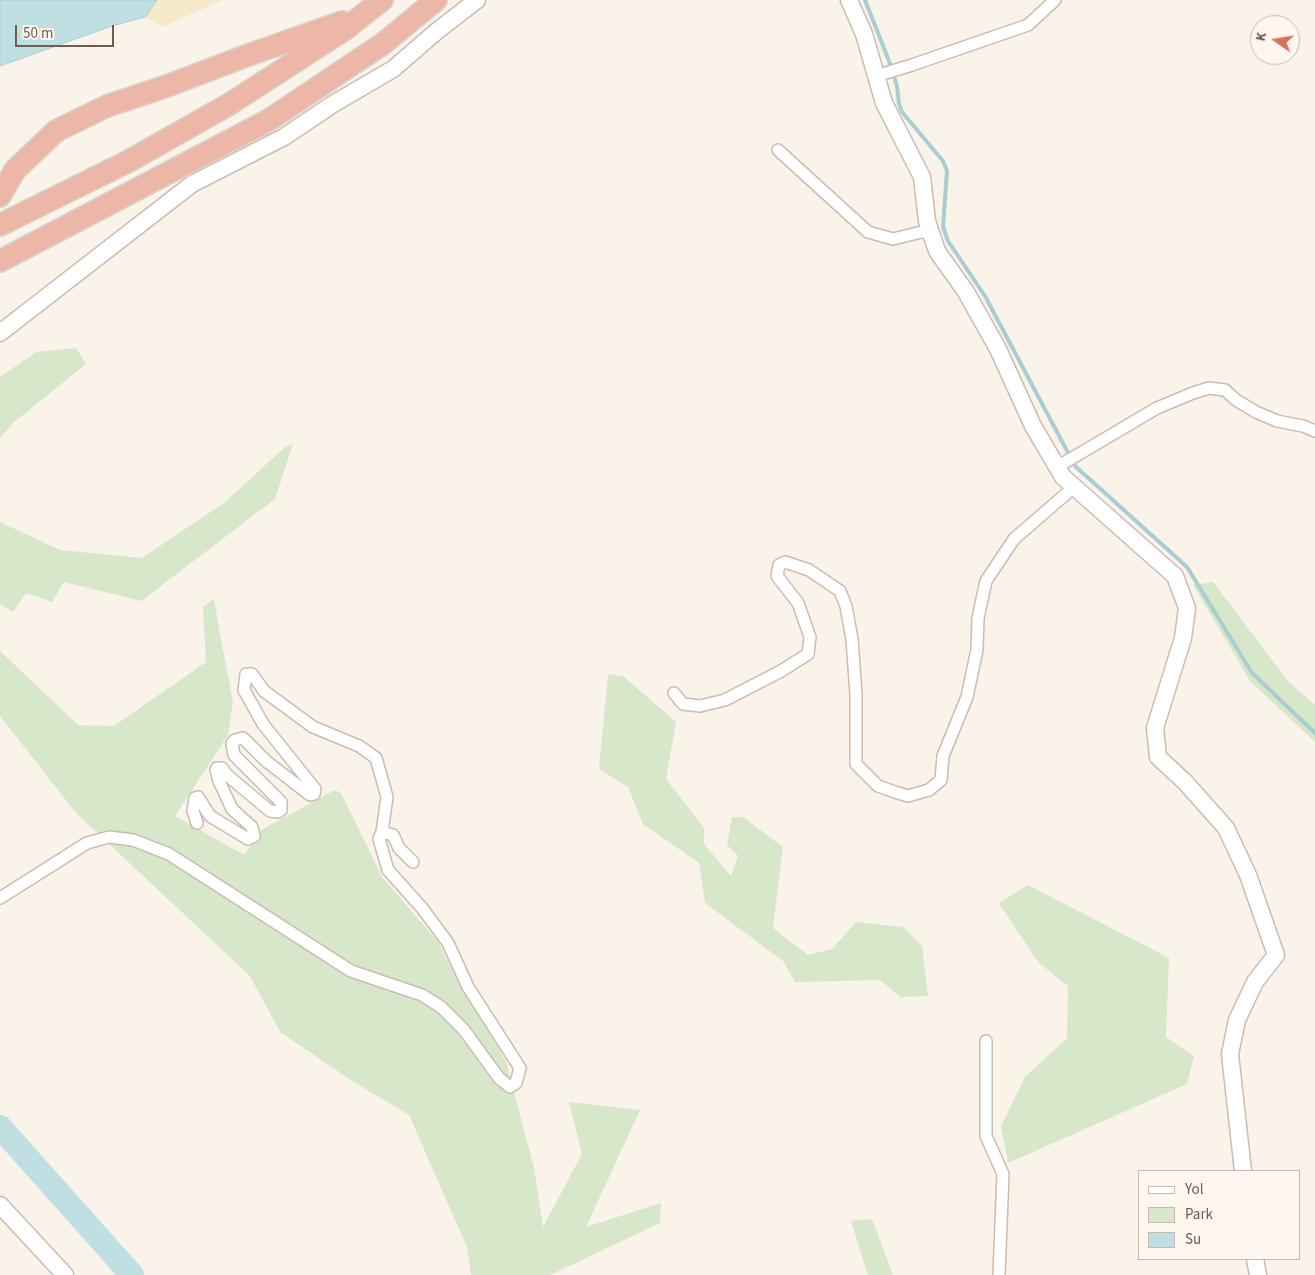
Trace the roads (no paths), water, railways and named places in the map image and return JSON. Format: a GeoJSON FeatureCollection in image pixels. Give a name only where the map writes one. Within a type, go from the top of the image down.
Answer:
{"type":"FeatureCollection","features":[{"type":"Feature","properties":{"kind":"highway"},"geometry":{"type":"LineString","coordinates":[[0,225],[130,161],[228,105],[344,30],[382,0]]}},
{"type":"Feature","properties":{"kind":"highway"},"geometry":{"type":"LineString","coordinates":[[0,261],[269,120],[384,43],[436,0]]}},
{"type":"Feature","properties":{"kind":"highway"},"geometry":{"type":"LineString","coordinates":[[2,192],[15,170],[56,131],[107,106],[168,86],[363,15]]}},
{"type":"Feature","properties":{"kind":"street"},"geometry":{"type":"LineString","coordinates":[[0,333],[192,184],[284,137],[333,104],[393,69],[438,30],[477,0]]}},
{"type":"Feature","properties":{"kind":"street"},"geometry":{"type":"LineString","coordinates":[[849,0],[864,34],[884,103],[922,177],[927,221],[937,251],[966,292],[998,350],[1034,426],[1063,477],[1175,576],[1186,608],[1183,638],[1155,728],[1158,757],[1186,782],[1226,828],[1248,875],[1276,955],[1255,982],[1237,1020],[1230,1054],[1243,1170]]}},
{"type":"Feature","properties":{"kind":"street"},"geometry":{"type":"LineString","coordinates":[[876,76],[1028,25],[1055,0]]}},
{"type":"Feature","properties":{"kind":"street"},"geometry":{"type":"LineString","coordinates":[[778,150],[868,232],[893,239],[930,230]]}},
{"type":"Feature","properties":{"kind":"street"},"geometry":{"type":"LineString","coordinates":[[1057,467],[1157,408],[1209,388],[1225,390],[1236,400],[1256,412],[1277,421],[1303,426],[1315,431]]}},
{"type":"Feature","properties":{"kind":"street"},"geometry":{"type":"LineString","coordinates":[[674,693],[683,704],[700,706],[725,700],[781,671],[808,654],[810,637],[798,603],[777,576],[779,565],[785,562],[809,570],[840,591],[846,606],[852,639],[856,694],[856,764],[878,786],[908,796],[929,790],[941,780],[944,756],[967,696],[977,650],[978,618],[986,582],[1014,539],[1074,487]]}},
{"type":"Feature","properties":{"kind":"street"},"geometry":{"type":"LineString","coordinates":[[0,898],[87,843],[109,837],[133,840],[169,854],[352,971],[422,995],[441,1007],[464,1030],[499,1078],[510,1086],[516,1083],[520,1068],[468,987],[448,943],[422,908],[388,870],[379,839],[382,832],[387,797],[376,758],[359,746],[314,727],[264,691],[252,674],[246,674],[244,690],[263,724],[315,788],[314,794],[310,795],[266,761],[243,738],[232,743],[234,755],[281,802],[281,810],[278,812],[270,811],[227,775],[222,768],[217,768],[219,782],[232,810],[252,827],[254,836],[248,839],[210,816],[198,797],[195,798],[193,811],[197,823]]}},
{"type":"Feature","properties":{"kind":"street"},"geometry":{"type":"LineString","coordinates":[[382,832],[393,835],[399,848],[412,862]]}},
{"type":"Feature","properties":{"kind":"street"},"geometry":{"type":"LineString","coordinates":[[986,1041],[986,1136],[1003,1174],[999,1275]]}},
{"type":"Feature","properties":{"kind":"street"},"geometry":{"type":"LineString","coordinates":[[0,1206],[65,1275]]}},
{"type":"Feature","properties":{"kind":"street"},"geometry":{"type":"LineString","coordinates":[[1255,1260],[1258,1275]]}},
{"type":"Feature","properties":{"kind":"water"},"geometry":{"type":"Polygon","coordinates":[[[0,0],[157,0],[145,17],[112,26],[0,66],[0,0]]]}},
{"type":"Feature","properties":{"kind":"waterway"},"geometry":{"type":"LineString","coordinates":[[865,0],[889,61],[897,86],[902,112],[943,161],[947,171],[943,227],[948,241],[985,296],[1075,466],[1187,567],[1252,673],[1315,733]]}},
{"type":"Feature","properties":{"kind":"waterway"},"geometry":{"type":"LineString","coordinates":[[0,1127],[132,1275]]}}]}
